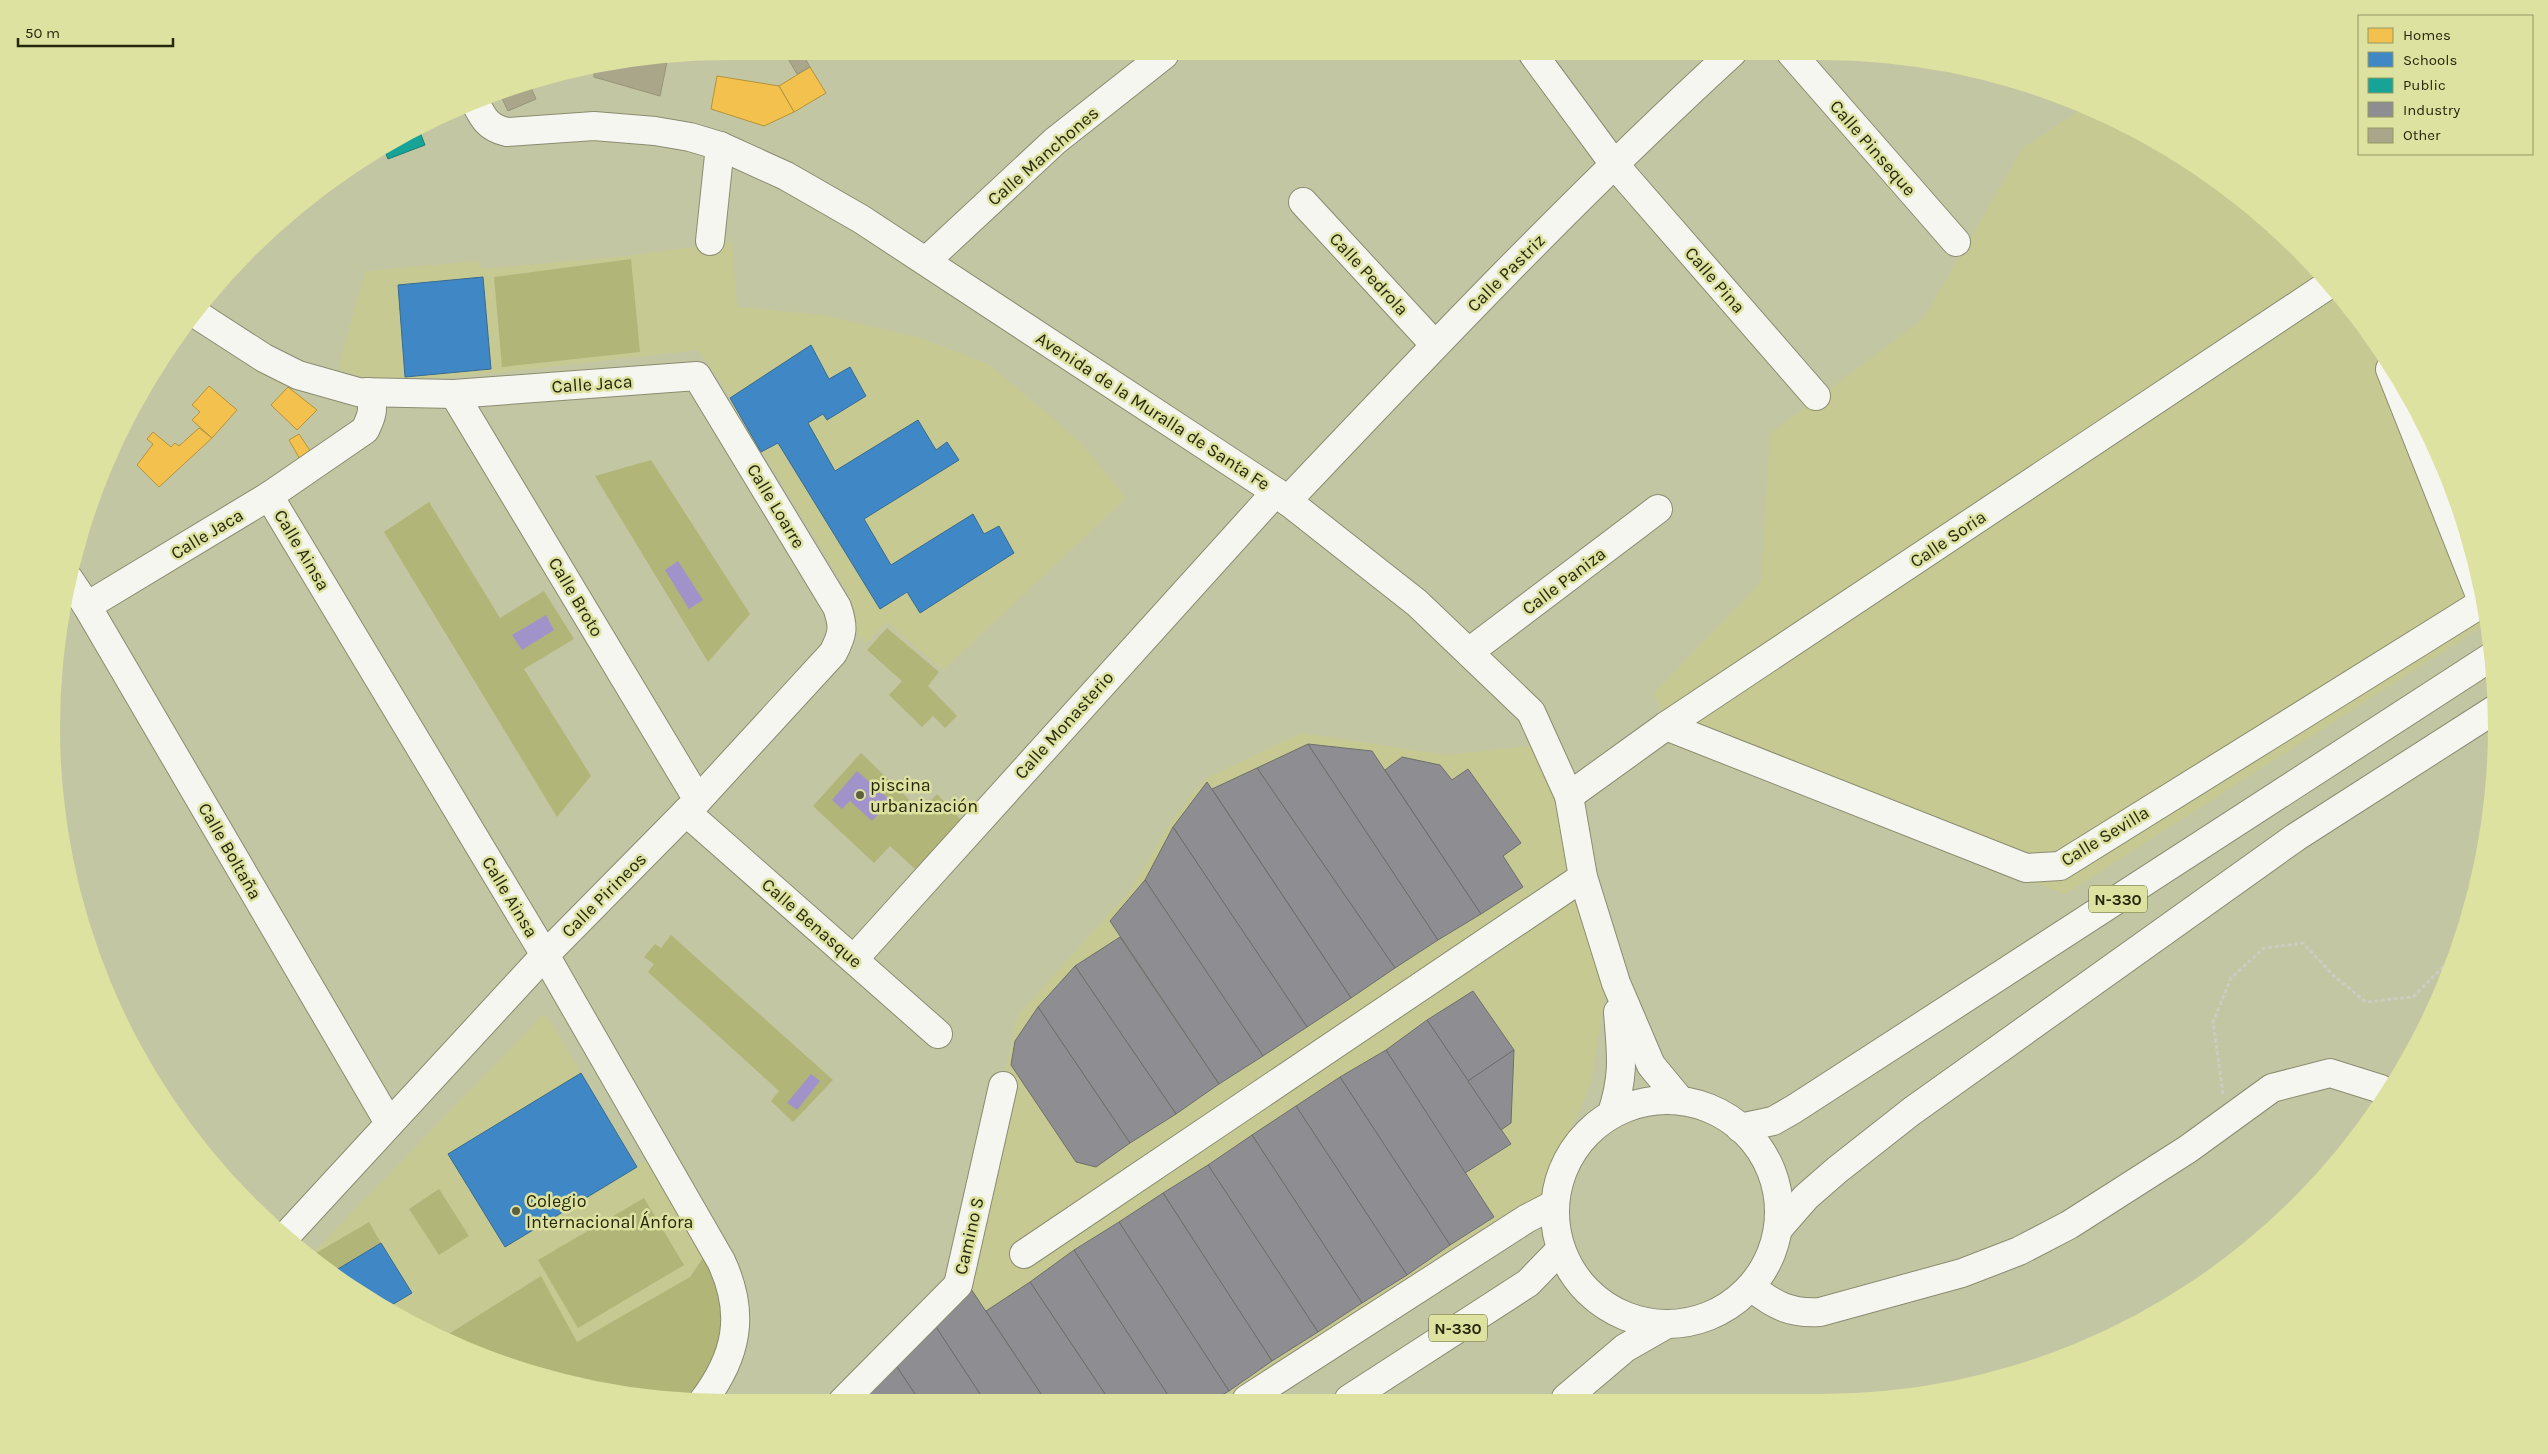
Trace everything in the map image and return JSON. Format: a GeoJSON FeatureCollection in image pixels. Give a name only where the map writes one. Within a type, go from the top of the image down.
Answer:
{"type":"FeatureCollection","features":[{"type":"Feature","properties":{"kind":"main road","name":"Calle Manchones"},"geometry":{"type":"LineString","coordinates":[[926,261],[1055,141],[1158,60]]}},
{"type":"Feature","properties":{"kind":"main road","name":"Calle Pina"},"geometry":{"type":"LineString","coordinates":[[1537,60],[1614,164],[1816,396]]}},
{"type":"Feature","properties":{"kind":"main road","name":"Calle Pastriz"},"geometry":{"type":"LineString","coordinates":[[1281,496],[1435,345],[1614,164],[1725,60]]}},
{"type":"Feature","properties":{"kind":"main road","name":"Calle Pinseque"},"geometry":{"type":"LineString","coordinates":[[1797,60],[1956,242]]}},
{"type":"Feature","properties":{"kind":"main road","name":"Avenida de la Muralla de Santa Fe"},"geometry":{"type":"LineString","coordinates":[[478,109],[484,120],[496,130],[507,132],[594,126],[655,131],[690,137],[720,146],[786,176],[861,219],[926,261],[1281,496],[1417,603],[1531,712],[1569,796],[1583,877],[1616,984],[1651,1065],[1679,1099]]}},
{"type":"Feature","properties":{"kind":"main road"},"geometry":{"type":"LineString","coordinates":[[710,242],[720,146]]}},
{"type":"Feature","properties":{"kind":"main road","name":"Calle Pedrola"},"geometry":{"type":"LineString","coordinates":[[1303,202],[1435,345]]}},
{"type":"Feature","properties":{"kind":"main road","name":"Calle Soria"},"geometry":{"type":"LineString","coordinates":[[1569,796],[1666,726],[2323,288]]}},
{"type":"Feature","properties":{"kind":"main road","name":"Calle Jaca"},"geometry":{"type":"LineString","coordinates":[[201,317],[264,358],[298,375],[358,392],[454,394],[697,376]]}},
{"type":"Feature","properties":{"kind":"main road","name":"Calle Loarre"},"geometry":{"type":"LineString","coordinates":[[697,376],[837,607],[843,624],[840,640]]}},
{"type":"Feature","properties":{"kind":"main road","name":"Calle Jaca"},"geometry":{"type":"LineString","coordinates":[[88,606],[269,496],[365,430],[372,416],[373,403],[368,392]]}},
{"type":"Feature","properties":{"kind":"main road","name":"Calle Broto"},"geometry":{"type":"LineString","coordinates":[[454,394],[692,806]]}},
{"type":"Feature","properties":{"kind":"main road"},"geometry":{"type":"LineString","coordinates":[[2403,401],[2467,563]]}},
{"type":"Feature","properties":{"kind":"main road","name":"Calle Ainsa"},"geometry":{"type":"LineString","coordinates":[[269,496],[545,955],[721,1262],[730,1281],[735,1306],[734,1334],[730,1357],[718,1381],[709,1394]]}},
{"type":"Feature","properties":{"kind":"main road","name":"Calle Monasterio"},"geometry":{"type":"LineString","coordinates":[[854,959],[1281,496]]}},
{"type":"Feature","properties":{"kind":"main road","name":"Calle Paniza"},"geometry":{"type":"LineString","coordinates":[[1469,652],[1658,509]]}},
{"type":"Feature","properties":{"kind":"main road","name":"Calle Boltaña"},"geometry":{"type":"LineString","coordinates":[[75,588],[88,606],[389,1123]]}},
{"type":"Feature","properties":{"kind":"main road","name":"Calle Sevilla"},"geometry":{"type":"LineString","coordinates":[[1666,726],[2026,868],[2060,866],[2477,606]]}},
{"type":"Feature","properties":{"kind":"main road","name":"Calle Pirineos"},"geometry":{"type":"LineString","coordinates":[[291,1231],[545,955],[692,806],[833,653],[840,640]]}},
{"type":"Feature","properties":{"kind":"main road","name":"N-330"},"geometry":{"type":"LineString","coordinates":[[1740,1128],[1773,1121],[1794,1110],[2484,661]]}},
{"type":"Feature","properties":{"kind":"main road","name":"N-330"},"geometry":{"type":"LineString","coordinates":[[1778,1229],[1806,1197],[1912,1111],[2296,837],[2488,714]]}},
{"type":"Feature","properties":{"kind":"main road","name":"Calle Benasque"},"geometry":{"type":"LineString","coordinates":[[692,806],[854,959],[938,1034]]}},
{"type":"Feature","properties":{"kind":"main road"},"geometry":{"type":"LineString","coordinates":[[1024,1254],[1583,877]]}},
{"type":"Feature","properties":{"kind":"main road","name":"Avenida de la Muralla de Santa Fe"},"geometry":{"type":"LineString","coordinates":[[1612,1113],[1622,1064],[1616,984]]}},
{"type":"Feature","properties":{"kind":"main road"},"geometry":{"type":"LineString","coordinates":[[1751,1287],[1772,1303],[1802,1313],[1820,1312],[1962,1273],[2019,1250],[2069,1225],[2188,1149],[2272,1088],[2330,1073],[2381,1090]]}},
{"type":"Feature","properties":{"kind":"main road","name":"Camino S"},"geometry":{"type":"LineString","coordinates":[[850,1394],[958,1285],[1002,1086]]}},
{"type":"Feature","properties":{"kind":"main road","name":"N-330"},"geometry":{"type":"LineString","coordinates":[[1679,1099],[1711,1109],[1740,1128],[1756,1144],[1768,1163],[1776,1184],[1779,1207],[1778,1229],[1773,1250],[1764,1270],[1751,1287],[1722,1310],[1686,1323],[1667,1324],[1628,1317],[1594,1298],[1569,1267],[1561,1249],[1556,1228],[1554,1204],[1560,1178],[1576,1147],[1599,1122],[1612,1113],[1644,1101],[1679,1099]]}},
{"type":"Feature","properties":{"kind":"main road"},"geometry":{"type":"LineString","coordinates":[[1255,1394],[1526,1219],[1554,1204]]}},
{"type":"Feature","properties":{"kind":"main road","name":"N-330"},"geometry":{"type":"LineString","coordinates":[[1357,1394],[1528,1283],[1561,1249]]}},
{"type":"Feature","properties":{"kind":"main road","name":"N-330"},"geometry":{"type":"LineString","coordinates":[[1571,1394],[1625,1348],[1667,1324]]}},
{"type":"Feature","properties":{"kind":"path"},"geometry":{"type":"LineString","coordinates":[[2218,1101],[2223,1093],[2213,1022],[2231,978],[2264,948],[2303,943],[2333,974],[2366,1002],[2413,997],[2443,967]]}},
{"type":"Feature","properties":{"kind":"shaded area"},"geometry":{"type":"Polygon","coordinates":[[[2077,112],[2155,149],[2192,172],[2227,198],[2293,255],[2350,321],[2376,356],[2419,432],[2453,513],[2465,554],[2480,628],[2065,894],[1674,746],[1654,693],[1761,582],[1770,434],[1923,319],[2023,148],[2077,112]]]}},
{"type":"Feature","properties":{"kind":"shaded area"},"geometry":{"type":"Polygon","coordinates":[[[732,242],[737,307],[823,315],[921,338],[990,365],[1081,443],[1126,498],[943,670],[887,622],[865,644],[855,629],[856,613],[848,592],[717,376],[698,350],[468,376],[396,380],[364,377],[338,369],[365,271],[478,261],[482,269],[625,256],[732,242]]]}},
{"type":"Feature","properties":{"kind":"shaded area"},"geometry":{"type":"Polygon","coordinates":[[[631,259],[640,352],[502,367],[494,277],[631,259]]]}},
{"type":"Feature","properties":{"kind":"shaded area"},"geometry":{"type":"Polygon","coordinates":[[[651,460],[750,614],[708,662],[595,476],[651,460]]]}},
{"type":"Feature","properties":{"kind":"shaded area"},"geometry":{"type":"Polygon","coordinates":[[[429,502],[500,618],[544,591],[574,639],[524,669],[591,776],[557,817],[384,532],[429,502]]]}},
{"type":"Feature","properties":{"kind":"shaded area"},"geometry":{"type":"Polygon","coordinates":[[[678,561],[703,600],[689,609],[665,570],[678,561]]]}},
{"type":"Feature","properties":{"kind":"shaded area"},"geometry":{"type":"Polygon","coordinates":[[[546,615],[554,630],[522,650],[512,635],[546,615]]]}},
{"type":"Feature","properties":{"kind":"shaded area"},"geometry":{"type":"Polygon","coordinates":[[[887,628],[939,672],[928,686],[957,716],[945,728],[933,716],[922,727],[889,695],[902,681],[867,650],[887,628]]]}},
{"type":"Feature","properties":{"kind":"shaded area"},"geometry":{"type":"Polygon","coordinates":[[[1301,733],[1447,755],[1546,744],[1606,987],[1591,1083],[1529,1226],[1273,1394],[839,1394],[959,1280],[1017,1017],[1130,890],[1173,819],[1205,779],[1301,733]]]}},
{"type":"Feature","properties":{"kind":"shaded area"},"geometry":{"type":"Polygon","coordinates":[[[861,753],[921,811],[937,794],[961,820],[916,870],[890,846],[874,863],[813,806],[861,753]]]}},
{"type":"Feature","properties":{"kind":"shaded area","name":"piscina urbanización"},"geometry":{"type":"Polygon","coordinates":[[[857,771],[891,801],[872,821],[850,801],[842,809],[832,800],[857,771]]]}},
{"type":"Feature","properties":{"kind":"shaded area"},"geometry":{"type":"Polygon","coordinates":[[[671,935],[833,1080],[793,1122],[771,1101],[779,1091],[648,972],[654,964],[644,957],[655,944],[661,948],[671,935]]]}},
{"type":"Feature","properties":{"kind":"shaded area","name":"Colegio Internacional Ánfora"},"geometry":{"type":"Polygon","coordinates":[[[542,1016],[548,1017],[636,1166],[647,1161],[705,1255],[725,1315],[691,1393],[640,1388],[554,1371],[513,1359],[472,1343],[393,1305],[356,1282],[315,1251],[542,1016]]]}},
{"type":"Feature","properties":{"kind":"shaded area"},"geometry":{"type":"Polygon","coordinates":[[[811,1074],[820,1081],[797,1110],[787,1103],[811,1074]]]}},
{"type":"Feature","properties":{"kind":"shaded area"},"geometry":{"type":"Polygon","coordinates":[[[439,1189],[469,1236],[439,1255],[409,1209],[439,1189]]]}},
{"type":"Feature","properties":{"kind":"shaded area"},"geometry":{"type":"Polygon","coordinates":[[[644,1198],[684,1265],[578,1328],[538,1260],[644,1198]]]}},
{"type":"Feature","properties":{"kind":"shaded area"},"geometry":{"type":"Polygon","coordinates":[[[369,1222],[381,1243],[338,1269],[317,1253],[369,1222]]]}},
{"type":"Feature","properties":{"kind":"shaded area"},"geometry":{"type":"Polygon","coordinates":[[[705,1255],[725,1315],[714,1367],[696,1393],[640,1388],[554,1371],[513,1359],[450,1333],[541,1276],[577,1342],[690,1277],[705,1255]]]}},
{"type":"Feature","properties":{"kind":"building: Homes"},"geometry":{"type":"Polygon","coordinates":[[[810,67],[826,93],[794,112],[779,86],[810,67]]]}},
{"type":"Feature","properties":{"kind":"building: Homes"},"geometry":{"type":"Polygon","coordinates":[[[717,76],[779,86],[794,112],[764,126],[711,109],[717,76]]]}},
{"type":"Feature","properties":{"kind":"building: Homes"},"geometry":{"type":"Polygon","coordinates":[[[209,386],[237,410],[212,438],[192,420],[200,412],[192,405],[209,386]]]}},
{"type":"Feature","properties":{"kind":"building: Homes"},"geometry":{"type":"Polygon","coordinates":[[[288,387],[317,410],[297,430],[271,405],[288,387]]]}},
{"type":"Feature","properties":{"kind":"building: Homes"},"geometry":{"type":"Polygon","coordinates":[[[199,428],[212,438],[159,487],[137,465],[153,444],[147,439],[153,432],[171,447],[175,443],[179,446],[199,428]]]}},
{"type":"Feature","properties":{"kind":"building: Homes"},"geometry":{"type":"Polygon","coordinates":[[[299,434],[313,455],[301,461],[289,440],[299,434]]]}},
{"type":"Feature","properties":{"kind":"building: Schools"},"geometry":{"type":"Polygon","coordinates":[[[483,277],[491,369],[405,377],[398,285],[483,277]]]}},
{"type":"Feature","properties":{"kind":"building: Schools"},"geometry":{"type":"Polygon","coordinates":[[[811,345],[829,379],[850,367],[866,396],[827,420],[823,414],[808,423],[835,471],[918,420],[936,450],[947,442],[959,460],[864,519],[891,565],[973,514],[984,534],[999,526],[1014,553],[920,613],[907,592],[880,609],[778,443],[761,452],[730,398],[811,345]]]}},
{"type":"Feature","properties":{"kind":"building: Schools"},"geometry":{"type":"Polygon","coordinates":[[[581,1073],[637,1167],[505,1247],[448,1154],[581,1073]]]}},
{"type":"Feature","properties":{"kind":"building: Schools"},"geometry":{"type":"Polygon","coordinates":[[[381,1243],[412,1293],[392,1305],[338,1269],[381,1243]]]}},
{"type":"Feature","properties":{"kind":"building: Public"},"geometry":{"type":"Polygon","coordinates":[[[421,135],[425,145],[388,159],[386,153],[421,135]]]}},
{"type":"Feature","properties":{"kind":"building: Industry"},"geometry":{"type":"Polygon","coordinates":[[[1308,744],[1438,940],[1395,968],[1257,768],[1308,744]]]}},
{"type":"Feature","properties":{"kind":"building: Industry"},"geometry":{"type":"Polygon","coordinates":[[[1308,744],[1372,751],[1481,914],[1438,940],[1308,744]]]}},
{"type":"Feature","properties":{"kind":"building: Industry"},"geometry":{"type":"Polygon","coordinates":[[[1402,757],[1440,765],[1452,780],[1468,769],[1521,843],[1503,856],[1523,887],[1481,914],[1385,770],[1402,757]]]}},
{"type":"Feature","properties":{"kind":"building: Industry"},"geometry":{"type":"Polygon","coordinates":[[[1257,768],[1395,968],[1351,998],[1212,789],[1257,768]]]}},
{"type":"Feature","properties":{"kind":"building: Industry"},"geometry":{"type":"Polygon","coordinates":[[[1207,782],[1351,998],[1307,1027],[1173,827],[1207,782]]]}},
{"type":"Feature","properties":{"kind":"building: Industry"},"geometry":{"type":"Polygon","coordinates":[[[1173,827],[1307,1027],[1263,1056],[1145,880],[1173,827]]]}},
{"type":"Feature","properties":{"kind":"building: Industry"},"geometry":{"type":"Polygon","coordinates":[[[1145,880],[1263,1056],[1219,1084],[1110,921],[1145,880]]]}},
{"type":"Feature","properties":{"kind":"building: Industry"},"geometry":{"type":"Polygon","coordinates":[[[1120,937],[1219,1084],[1176,1114],[1075,966],[1120,937]]]}},
{"type":"Feature","properties":{"kind":"building: Industry"},"geometry":{"type":"Polygon","coordinates":[[[1075,966],[1176,1114],[1130,1143],[1038,1007],[1075,966]]]}},
{"type":"Feature","properties":{"kind":"building: Industry"},"geometry":{"type":"Polygon","coordinates":[[[1473,991],[1514,1050],[1468,1081],[1427,1020],[1473,991]]]}},
{"type":"Feature","properties":{"kind":"building: Industry"},"geometry":{"type":"Polygon","coordinates":[[[1038,1007],[1130,1143],[1096,1167],[1076,1162],[1011,1065],[1015,1041],[1038,1007]]]}},
{"type":"Feature","properties":{"kind":"building: Industry"},"geometry":{"type":"Polygon","coordinates":[[[1427,1020],[1511,1144],[1465,1173],[1386,1050],[1427,1020]]]}},
{"type":"Feature","properties":{"kind":"building: Industry"},"geometry":{"type":"Polygon","coordinates":[[[1386,1050],[1494,1217],[1450,1245],[1340,1077],[1386,1050]]]}},
{"type":"Feature","properties":{"kind":"building: Industry"},"geometry":{"type":"Polygon","coordinates":[[[1514,1050],[1511,1123],[1501,1130],[1468,1081],[1514,1050]]]}},
{"type":"Feature","properties":{"kind":"building: Industry"},"geometry":{"type":"Polygon","coordinates":[[[1340,1077],[1450,1245],[1407,1275],[1296,1106],[1340,1077]]]}},
{"type":"Feature","properties":{"kind":"building: Industry"},"geometry":{"type":"Polygon","coordinates":[[[1296,1106],[1407,1275],[1362,1303],[1252,1135],[1296,1106]]]}},
{"type":"Feature","properties":{"kind":"building: Industry"},"geometry":{"type":"Polygon","coordinates":[[[1252,1135],[1362,1303],[1318,1332],[1208,1165],[1252,1135]]]}},
{"type":"Feature","properties":{"kind":"building: Industry"},"geometry":{"type":"Polygon","coordinates":[[[1208,1165],[1318,1332],[1272,1361],[1163,1193],[1208,1165]]]}},
{"type":"Feature","properties":{"kind":"building: Industry"},"geometry":{"type":"Polygon","coordinates":[[[1163,1193],[1272,1361],[1229,1391],[1119,1222],[1163,1193]]]}},
{"type":"Feature","properties":{"kind":"building: Industry"},"geometry":{"type":"Polygon","coordinates":[[[1119,1222],[1229,1391],[1224,1394],[1167,1394],[1074,1250],[1119,1222]]]}},
{"type":"Feature","properties":{"kind":"building: Industry"},"geometry":{"type":"Polygon","coordinates":[[[1074,1250],[1167,1394],[1105,1394],[1030,1282],[1074,1250]]]}},
{"type":"Feature","properties":{"kind":"building: Industry"},"geometry":{"type":"Polygon","coordinates":[[[1030,1282],[1105,1394],[1041,1394],[986,1311],[1030,1282]]]}},
{"type":"Feature","properties":{"kind":"building: Industry"},"geometry":{"type":"Polygon","coordinates":[[[969,1286],[1041,1394],[980,1394],[932,1321],[969,1286]]]}},
{"type":"Feature","properties":{"kind":"building: Industry"},"geometry":{"type":"Polygon","coordinates":[[[932,1321],[980,1394],[915,1394],[893,1361],[932,1321]]]}},
{"type":"Feature","properties":{"kind":"building: Industry"},"geometry":{"type":"Polygon","coordinates":[[[893,1361],[915,1394],[865,1394],[893,1361]]]}},
{"type":"Feature","properties":{"kind":"building: Other"},"geometry":{"type":"Polygon","coordinates":[[[789,60],[806,60],[810,67],[797,74],[789,60]]]}},
{"type":"Feature","properties":{"kind":"building: Other"},"geometry":{"type":"Polygon","coordinates":[[[667,63],[660,96],[594,77],[594,74],[597,73],[667,63]]]}},
{"type":"Feature","properties":{"kind":"building: Other"},"geometry":{"type":"Polygon","coordinates":[[[532,89],[536,99],[508,111],[502,99],[532,89]]]}},
{"type":"Feature","properties":{"kind":"place","name":"piscina urbanización"},"geometry":{"type":"Point","coordinates":[860,795]}},
{"type":"Feature","properties":{"kind":"place","name":"Colegio Internacional Ánfora"},"geometry":{"type":"Point","coordinates":[516,1211]}}]}
